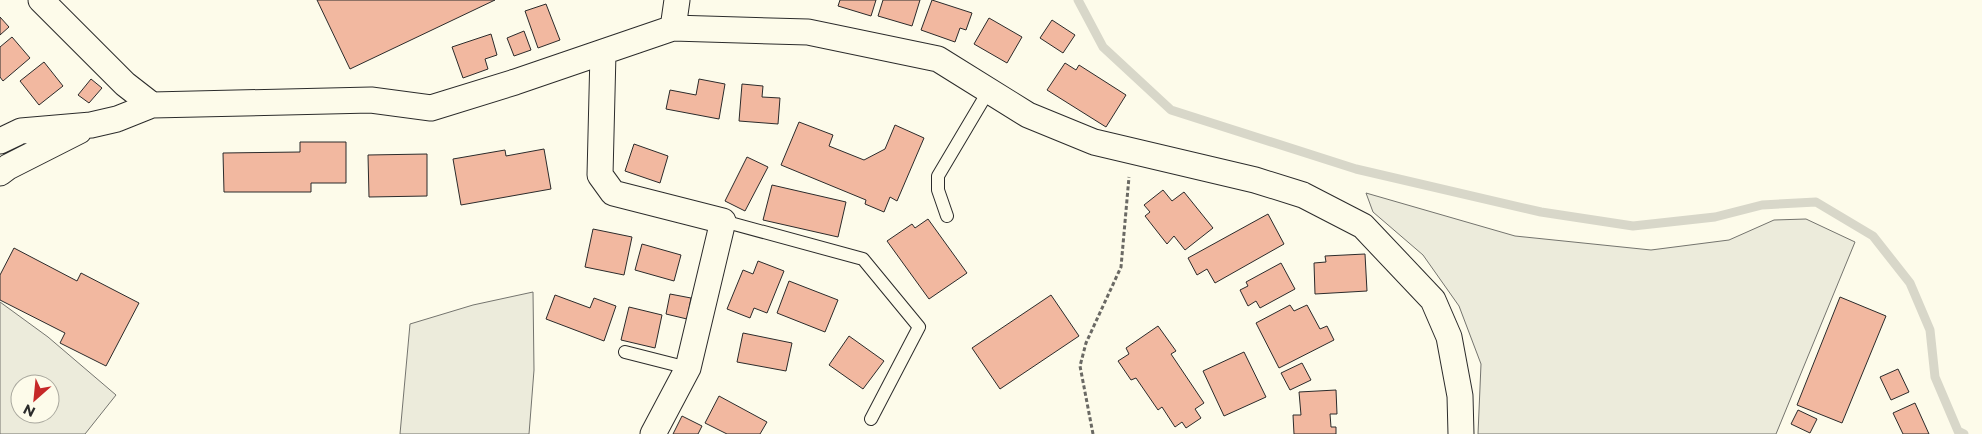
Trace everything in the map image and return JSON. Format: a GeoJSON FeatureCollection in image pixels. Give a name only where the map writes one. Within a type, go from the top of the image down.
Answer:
{"type":"FeatureCollection","features":[{"type":"Feature","properties":{"kind":"street"},"geometry":{"type":"LineString","coordinates":[[42,0],[125,84],[152,106]]}},
{"type":"Feature","properties":{"kind":"street"},"geometry":{"type":"LineString","coordinates":[[673,28],[677,0]]}},
{"type":"Feature","properties":{"kind":"street"},"geometry":{"type":"LineString","coordinates":[[0,142],[21,131],[90,125],[117,119],[152,106],[371,100],[431,108],[603,53],[673,28],[808,32],[938,59],[1028,114],[1094,142],[1255,180],[1284,189],[1303,195],[1363,226],[1433,300],[1449,337],[1460,396],[1461,434]]}},
{"type":"Feature","properties":{"kind":"street"},"geometry":{"type":"LineString","coordinates":[[603,53],[600,175],[613,194],[723,221],[688,368],[653,434]]}},
{"type":"Feature","properties":{"kind":"street"},"geometry":{"type":"LineString","coordinates":[[0,173],[8,167],[90,125]]}},
{"type":"Feature","properties":{"kind":"lane"},"geometry":{"type":"LineString","coordinates":[[947,216],[938,190],[938,176],[989,90]]}},
{"type":"Feature","properties":{"kind":"lane"},"geometry":{"type":"LineString","coordinates":[[723,221],[863,259],[919,327],[872,419]]}},
{"type":"Feature","properties":{"kind":"lane"},"geometry":{"type":"LineString","coordinates":[[625,352],[688,368]]}},
{"type":"Feature","properties":{"kind":"path"},"geometry":{"type":"LineString","coordinates":[[1093,434],[1080,366],[1086,343],[1121,267],[1131,150]]}},
{"type":"Feature","properties":{"kind":"shaded area"},"geometry":{"type":"Polygon","coordinates":[[[1366,193],[1515,236],[1651,250],[1729,240],[1774,220],[1806,219],[1855,242],[1776,434],[1478,434],[1481,364],[1459,306],[1423,255],[1373,212],[1366,193]]]}},
{"type":"Feature","properties":{"kind":"shaded area"},"geometry":{"type":"Polygon","coordinates":[[[533,292],[534,370],[529,434],[400,434],[410,324],[473,305],[533,292]]]}},
{"type":"Feature","properties":{"kind":"shaded area"},"geometry":{"type":"Polygon","coordinates":[[[0,302],[48,337],[116,395],[85,434],[0,434],[0,302]]]}},
{"type":"Feature","properties":{"kind":"building"},"geometry":{"type":"Polygon","coordinates":[[[317,0],[495,0],[350,69],[317,0]]]}},
{"type":"Feature","properties":{"kind":"building"},"geometry":{"type":"Polygon","coordinates":[[[840,0],[876,0],[871,16],[838,6],[840,0]]]}},
{"type":"Feature","properties":{"kind":"building"},"geometry":{"type":"Polygon","coordinates":[[[883,0],[920,0],[912,26],[878,16],[883,0]]]}},
{"type":"Feature","properties":{"kind":"building"},"geometry":{"type":"Polygon","coordinates":[[[932,0],[972,13],[966,30],[960,28],[955,42],[921,30],[932,0]]]}},
{"type":"Feature","properties":{"kind":"building"},"geometry":{"type":"Polygon","coordinates":[[[546,4],[560,40],[538,48],[525,11],[546,4]]]}},
{"type":"Feature","properties":{"kind":"building"},"geometry":{"type":"Polygon","coordinates":[[[0,17],[9,27],[0,35],[0,17]]]}},
{"type":"Feature","properties":{"kind":"building"},"geometry":{"type":"Polygon","coordinates":[[[989,18],[1022,37],[1007,63],[974,44],[989,18]]]}},
{"type":"Feature","properties":{"kind":"building"},"geometry":{"type":"Polygon","coordinates":[[[1052,20],[1075,35],[1063,53],[1040,38],[1052,20]]]}},
{"type":"Feature","properties":{"kind":"building"},"geometry":{"type":"Polygon","coordinates":[[[524,31],[531,50],[514,56],[507,38],[524,31]]]}},
{"type":"Feature","properties":{"kind":"building"},"geometry":{"type":"Polygon","coordinates":[[[491,34],[497,55],[485,59],[488,69],[463,78],[452,47],[491,34]]]}},
{"type":"Feature","properties":{"kind":"building"},"geometry":{"type":"Polygon","coordinates":[[[12,37],[30,58],[3,81],[0,77],[0,47],[12,37]]]}},
{"type":"Feature","properties":{"kind":"building"},"geometry":{"type":"Polygon","coordinates":[[[44,62],[63,86],[39,105],[20,81],[44,62]]]}},
{"type":"Feature","properties":{"kind":"building"},"geometry":{"type":"Polygon","coordinates":[[[1065,63],[1076,70],[1079,65],[1126,95],[1106,127],[1047,90],[1065,63]]]}},
{"type":"Feature","properties":{"kind":"building"},"geometry":{"type":"Polygon","coordinates":[[[91,79],[102,88],[89,103],[78,95],[91,79]]]}},
{"type":"Feature","properties":{"kind":"building"},"geometry":{"type":"Polygon","coordinates":[[[699,79],[725,84],[719,119],[666,109],[670,90],[696,95],[699,79]]]}},
{"type":"Feature","properties":{"kind":"building"},"geometry":{"type":"Polygon","coordinates":[[[742,84],[763,86],[762,97],[780,98],[778,124],[739,121],[742,84]]]}},
{"type":"Feature","properties":{"kind":"building"},"geometry":{"type":"Polygon","coordinates":[[[799,122],[833,135],[829,146],[864,160],[885,149],[895,125],[924,138],[897,201],[890,197],[884,212],[865,204],[866,200],[781,165],[799,122]]]}},
{"type":"Feature","properties":{"kind":"building"},"geometry":{"type":"Polygon","coordinates":[[[300,142],[346,142],[346,183],[311,183],[311,192],[224,192],[223,153],[300,152],[300,142]]]}},
{"type":"Feature","properties":{"kind":"building"},"geometry":{"type":"Polygon","coordinates":[[[634,144],[668,156],[660,183],[625,171],[634,144]]]}},
{"type":"Feature","properties":{"kind":"building"},"geometry":{"type":"Polygon","coordinates":[[[544,149],[551,189],[461,205],[453,159],[505,150],[506,156],[544,149]]]}},
{"type":"Feature","properties":{"kind":"building"},"geometry":{"type":"Polygon","coordinates":[[[427,154],[427,196],[369,197],[368,155],[427,154]]]}},
{"type":"Feature","properties":{"kind":"building"},"geometry":{"type":"Polygon","coordinates":[[[747,157],[768,167],[745,211],[725,201],[747,157]]]}},
{"type":"Feature","properties":{"kind":"building"},"geometry":{"type":"Polygon","coordinates":[[[772,185],[846,202],[838,237],[763,220],[772,185]]]}},
{"type":"Feature","properties":{"kind":"building"},"geometry":{"type":"Polygon","coordinates":[[[1163,190],[1172,201],[1184,192],[1213,228],[1185,250],[1174,236],[1167,244],[1145,216],[1150,212],[1144,205],[1163,190]]]}},
{"type":"Feature","properties":{"kind":"building"},"geometry":{"type":"Polygon","coordinates":[[[1268,214],[1284,244],[1215,283],[1207,269],[1197,275],[1188,258],[1268,214]]]}},
{"type":"Feature","properties":{"kind":"building"},"geometry":{"type":"Polygon","coordinates":[[[928,219],[967,273],[929,299],[887,241],[912,224],[915,228],[928,219]]]}},
{"type":"Feature","properties":{"kind":"building"},"geometry":{"type":"Polygon","coordinates":[[[593,229],[632,237],[624,275],[585,267],[593,229]]]}},
{"type":"Feature","properties":{"kind":"building"},"geometry":{"type":"Polygon","coordinates":[[[642,244],[681,255],[674,281],[635,270],[642,244]]]}},
{"type":"Feature","properties":{"kind":"building"},"geometry":{"type":"Polygon","coordinates":[[[14,248],[77,281],[81,273],[139,303],[106,366],[60,343],[65,333],[0,300],[0,275],[14,248]]]}},
{"type":"Feature","properties":{"kind":"building"},"geometry":{"type":"Polygon","coordinates":[[[1365,254],[1367,291],[1315,294],[1314,263],[1326,262],[1325,256],[1365,254]]]}},
{"type":"Feature","properties":{"kind":"building"},"geometry":{"type":"Polygon","coordinates":[[[758,261],[784,271],[767,313],[754,308],[750,318],[727,309],[743,270],[753,274],[758,261]]]}},
{"type":"Feature","properties":{"kind":"building"},"geometry":{"type":"Polygon","coordinates":[[[1281,263],[1295,289],[1260,308],[1256,301],[1248,306],[1240,290],[1248,286],[1246,282],[1281,263]]]}},
{"type":"Feature","properties":{"kind":"building"},"geometry":{"type":"Polygon","coordinates":[[[789,281],[838,300],[825,332],[777,313],[789,281]]]}},
{"type":"Feature","properties":{"kind":"building"},"geometry":{"type":"Polygon","coordinates":[[[670,294],[691,298],[687,319],[666,314],[670,294]]]}},
{"type":"Feature","properties":{"kind":"building"},"geometry":{"type":"Polygon","coordinates":[[[555,295],[590,308],[594,298],[616,306],[604,341],[546,319],[555,295]]]}},
{"type":"Feature","properties":{"kind":"building"},"geometry":{"type":"Polygon","coordinates":[[[1051,295],[1079,336],[1000,389],[972,348],[1051,295]]]}},
{"type":"Feature","properties":{"kind":"building"},"geometry":{"type":"Polygon","coordinates":[[[1840,297],[1886,316],[1842,423],[1797,405],[1840,297]]]}},
{"type":"Feature","properties":{"kind":"building"},"geometry":{"type":"Polygon","coordinates":[[[1290,305],[1294,311],[1307,305],[1320,329],[1327,326],[1334,340],[1279,368],[1256,323],[1290,305]]]}},
{"type":"Feature","properties":{"kind":"building"},"geometry":{"type":"Polygon","coordinates":[[[629,307],[662,315],[655,348],[621,340],[629,307]]]}},
{"type":"Feature","properties":{"kind":"building"},"geometry":{"type":"Polygon","coordinates":[[[1158,326],[1176,351],[1171,354],[1204,403],[1195,409],[1201,418],[1186,428],[1182,422],[1175,427],[1162,407],[1158,410],[1136,378],[1131,380],[1118,361],[1129,354],[1126,348],[1158,326]]]}},
{"type":"Feature","properties":{"kind":"building"},"geometry":{"type":"Polygon","coordinates":[[[743,333],[792,343],[786,371],[737,362],[743,333]]]}},
{"type":"Feature","properties":{"kind":"building"},"geometry":{"type":"Polygon","coordinates":[[[849,336],[884,361],[863,389],[829,365],[849,336]]]}},
{"type":"Feature","properties":{"kind":"building"},"geometry":{"type":"Polygon","coordinates":[[[1244,352],[1266,397],[1224,416],[1203,371],[1244,352]]]}},
{"type":"Feature","properties":{"kind":"building"},"geometry":{"type":"Polygon","coordinates":[[[1302,363],[1311,380],[1290,390],[1281,373],[1302,363]]]}},
{"type":"Feature","properties":{"kind":"building"},"geometry":{"type":"Polygon","coordinates":[[[1898,369],[1909,392],[1891,400],[1880,377],[1898,369]]]}},
{"type":"Feature","properties":{"kind":"building"},"geometry":{"type":"Polygon","coordinates":[[[1336,390],[1337,414],[1330,414],[1331,427],[1336,427],[1336,434],[1294,434],[1293,415],[1301,415],[1299,392],[1336,390]]]}},
{"type":"Feature","properties":{"kind":"building"},"geometry":{"type":"Polygon","coordinates":[[[719,396],[767,422],[760,434],[727,434],[705,423],[719,396]]]}},
{"type":"Feature","properties":{"kind":"building"},"geometry":{"type":"Polygon","coordinates":[[[1915,403],[1929,434],[1903,434],[1893,413],[1915,403]]]}},
{"type":"Feature","properties":{"kind":"building"},"geometry":{"type":"Polygon","coordinates":[[[1798,410],[1817,419],[1810,433],[1791,424],[1798,410]]]}},
{"type":"Feature","properties":{"kind":"building"},"geometry":{"type":"Polygon","coordinates":[[[682,416],[702,426],[698,434],[673,434],[682,416]]]}},
{"type":"Feature","properties":{"kind":"waterway"},"geometry":{"type":"LineString","coordinates":[[1078,0],[1103,47],[1171,110],[1356,169],[1541,212],[1633,226],[1715,217],[1762,205],[1816,202],[1873,236],[1910,283],[1930,330],[1935,377],[1958,431],[1964,434]]}}]}
